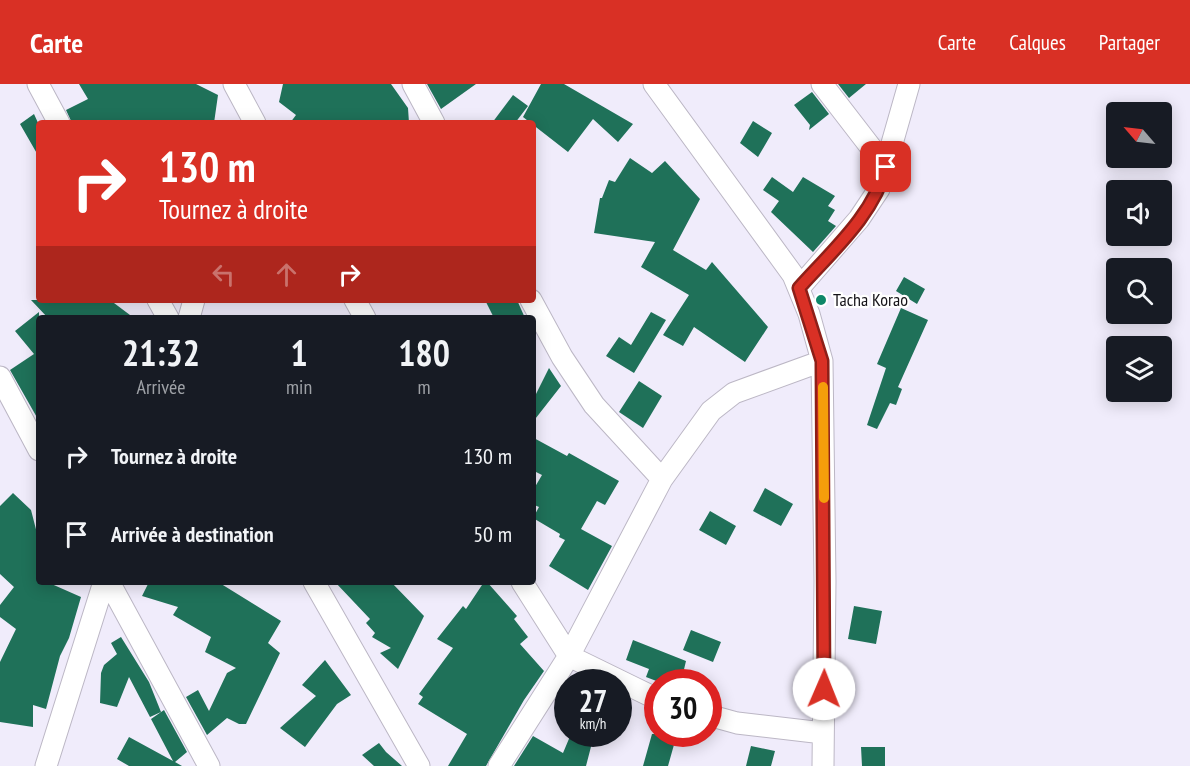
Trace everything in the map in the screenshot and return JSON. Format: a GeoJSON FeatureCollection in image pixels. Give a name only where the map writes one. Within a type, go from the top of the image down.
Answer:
{"type":"FeatureCollection","features":[{"type":"Feature","properties":{"kind":"street"},"geometry":{"type":"LineString","coordinates":[[38,84],[57,120]]}},
{"type":"Feature","properties":{"kind":"street"},"geometry":{"type":"LineString","coordinates":[[234,84],[248,118]]}},
{"type":"Feature","properties":{"kind":"street"},"geometry":{"type":"LineString","coordinates":[[248,118],[253,84]]}},
{"type":"Feature","properties":{"kind":"street"},"geometry":{"type":"LineString","coordinates":[[413,84],[432,120]]}},
{"type":"Feature","properties":{"kind":"street"},"geometry":{"type":"LineString","coordinates":[[654,84],[786,264],[799,288],[822,361],[825,581],[823,766]]}},
{"type":"Feature","properties":{"kind":"street"},"geometry":{"type":"LineString","coordinates":[[822,84],[886,167]]}},
{"type":"Feature","properties":{"kind":"street"},"geometry":{"type":"LineString","coordinates":[[799,288],[869,205],[879,189],[909,84]]}},
{"type":"Feature","properties":{"kind":"street"},"geometry":{"type":"LineString","coordinates":[[533,303],[562,357],[594,405],[662,479]]}},
{"type":"Feature","properties":{"kind":"street"},"geometry":{"type":"LineString","coordinates":[[499,766],[569,656],[662,479],[711,411],[734,393],[822,361]]}},
{"type":"Feature","properties":{"kind":"street"},"geometry":{"type":"LineString","coordinates":[[0,377],[36,444]]}},
{"type":"Feature","properties":{"kind":"street"},"geometry":{"type":"LineString","coordinates":[[46,766],[103,585]]}},
{"type":"Feature","properties":{"kind":"street"},"geometry":{"type":"LineString","coordinates":[[111,585],[209,766]]}},
{"type":"Feature","properties":{"kind":"street"},"geometry":{"type":"LineString","coordinates":[[316,585],[419,766]]}},
{"type":"Feature","properties":{"kind":"street"},"geometry":{"type":"LineString","coordinates":[[524,585],[569,656],[644,693]]}},
{"type":"Feature","properties":{"kind":"street"},"geometry":{"type":"LineString","coordinates":[[722,719],[823,733]]}},
{"type":"Feature","properties":{"kind":"building"},"geometry":{"type":"Polygon","coordinates":[[[79,84],[196,84],[218,95],[214,120],[71,120],[66,110],[88,99],[79,84]]]}},
{"type":"Feature","properties":{"kind":"building"},"geometry":{"type":"Polygon","coordinates":[[[283,84],[391,84],[408,108],[409,120],[292,120],[296,115],[279,102],[283,84]]]}},
{"type":"Feature","properties":{"kind":"building"},"geometry":{"type":"Polygon","coordinates":[[[427,84],[476,84],[441,109],[427,84]]]}},
{"type":"Feature","properties":{"kind":"building"},"geometry":{"type":"Polygon","coordinates":[[[541,84],[564,84],[633,124],[618,142],[593,119],[568,152],[536,127],[536,120],[527,120],[523,117],[541,84]]]}},
{"type":"Feature","properties":{"kind":"building"},"geometry":{"type":"Polygon","coordinates":[[[838,84],[866,84],[849,98],[838,84]]]}},
{"type":"Feature","properties":{"kind":"building"},"geometry":{"type":"Polygon","coordinates":[[[812,92],[829,114],[809,130],[810,125],[794,105],[812,92]]]}},
{"type":"Feature","properties":{"kind":"building"},"geometry":{"type":"Polygon","coordinates":[[[513,95],[528,106],[517,120],[494,120],[513,95]]]}},
{"type":"Feature","properties":{"kind":"building"},"geometry":{"type":"Polygon","coordinates":[[[34,114],[37,120],[36,152],[20,124],[34,114]]]}},
{"type":"Feature","properties":{"kind":"building"},"geometry":{"type":"Polygon","coordinates":[[[753,121],[772,133],[758,157],[740,143],[753,121]]]}},
{"type":"Feature","properties":{"kind":"building"},"geometry":{"type":"Polygon","coordinates":[[[630,158],[652,173],[665,161],[700,199],[673,250],[706,270],[712,262],[768,327],[745,362],[694,327],[683,346],[663,335],[689,295],[641,267],[655,242],[594,233],[600,198],[609,180],[615,182],[630,158]]]}},
{"type":"Feature","properties":{"kind":"building"},"geometry":{"type":"Polygon","coordinates":[[[772,177],[793,192],[803,177],[835,196],[828,206],[835,210],[828,221],[836,226],[813,252],[771,212],[779,201],[763,190],[772,177]]]}},
{"type":"Feature","properties":{"kind":"building"},"geometry":{"type":"Polygon","coordinates":[[[904,277],[925,289],[917,304],[896,291],[904,277]]]}},
{"type":"Feature","properties":{"kind":"building"},"geometry":{"type":"Polygon","coordinates":[[[31,300],[36,300],[36,303],[114,303],[130,315],[45,315],[31,300]]]}},
{"type":"Feature","properties":{"kind":"building"},"geometry":{"type":"Polygon","coordinates":[[[486,303],[518,303],[524,315],[492,315],[486,303]]]}},
{"type":"Feature","properties":{"kind":"building"},"geometry":{"type":"Polygon","coordinates":[[[901,308],[928,320],[898,387],[902,389],[896,405],[890,403],[877,429],[867,425],[886,368],[877,364],[901,308]]]}},
{"type":"Feature","properties":{"kind":"building"},"geometry":{"type":"Polygon","coordinates":[[[39,312],[39,315],[36,315],[36,416],[10,370],[34,354],[15,331],[39,312]]]}},
{"type":"Feature","properties":{"kind":"building"},"geometry":{"type":"Polygon","coordinates":[[[651,312],[666,320],[634,373],[606,356],[619,337],[631,345],[651,312]]]}},
{"type":"Feature","properties":{"kind":"building"},"geometry":{"type":"Polygon","coordinates":[[[549,368],[561,386],[536,418],[536,394],[549,368]]]}},
{"type":"Feature","properties":{"kind":"building"},"geometry":{"type":"Polygon","coordinates":[[[639,381],[662,396],[643,428],[619,412],[639,381]]]}},
{"type":"Feature","properties":{"kind":"building"},"geometry":{"type":"Polygon","coordinates":[[[536,439],[567,456],[569,453],[619,481],[605,505],[597,501],[581,529],[612,546],[588,590],[549,566],[565,540],[559,537],[560,534],[536,520],[539,507],[536,506],[536,485],[542,475],[536,472],[536,439]]]}},
{"type":"Feature","properties":{"kind":"building"},"geometry":{"type":"Polygon","coordinates":[[[765,488],[793,504],[781,526],[753,511],[765,488]]]}},
{"type":"Feature","properties":{"kind":"building"},"geometry":{"type":"Polygon","coordinates":[[[13,493],[31,510],[36,529],[36,585],[54,585],[81,597],[69,638],[60,656],[46,709],[33,705],[33,727],[0,722],[0,662],[16,629],[0,617],[0,605],[14,587],[0,574],[0,506],[13,493]]]}},
{"type":"Feature","properties":{"kind":"building"},"geometry":{"type":"Polygon","coordinates":[[[710,511],[736,526],[726,545],[699,530],[710,511]]]}},
{"type":"Feature","properties":{"kind":"building"},"geometry":{"type":"Polygon","coordinates":[[[148,585],[223,585],[281,621],[268,643],[280,653],[246,724],[239,724],[227,718],[207,735],[186,697],[198,690],[209,711],[227,673],[236,668],[205,652],[211,637],[173,615],[178,607],[142,596],[148,585]]]}},
{"type":"Feature","properties":{"kind":"building"},"geometry":{"type":"Polygon","coordinates":[[[338,585],[394,585],[424,616],[398,669],[380,653],[391,648],[372,637],[375,633],[366,623],[370,619],[338,585]]]}},
{"type":"Feature","properties":{"kind":"building"},"geometry":{"type":"Polygon","coordinates":[[[482,585],[490,585],[517,616],[514,619],[528,637],[520,644],[544,671],[524,700],[486,766],[448,766],[467,734],[418,704],[423,697],[419,694],[453,648],[437,639],[463,606],[466,609],[482,585]]]}},
{"type":"Feature","properties":{"kind":"building"},"geometry":{"type":"Polygon","coordinates":[[[854,606],[882,611],[876,644],[848,639],[854,606]]]}},
{"type":"Feature","properties":{"kind":"building"},"geometry":{"type":"Polygon","coordinates":[[[691,630],[721,642],[713,662],[683,650],[691,630]]]}},
{"type":"Feature","properties":{"kind":"building"},"geometry":{"type":"Polygon","coordinates":[[[121,637],[149,682],[161,712],[150,717],[129,677],[117,707],[100,703],[101,673],[104,665],[117,654],[111,643],[121,637]]]}},
{"type":"Feature","properties":{"kind":"building"},"geometry":{"type":"Polygon","coordinates":[[[633,640],[686,661],[684,669],[649,669],[626,660],[633,640]]]}},
{"type":"Feature","properties":{"kind":"building"},"geometry":{"type":"Polygon","coordinates":[[[325,660],[351,695],[337,704],[305,747],[280,728],[316,696],[302,685],[325,660]]]}},
{"type":"Feature","properties":{"kind":"building"},"geometry":{"type":"Polygon","coordinates":[[[164,710],[187,752],[175,762],[182,766],[129,766],[117,759],[129,737],[173,761],[151,719],[164,710]]]}},
{"type":"Feature","properties":{"kind":"building"},"geometry":{"type":"Polygon","coordinates":[[[533,736],[563,753],[566,747],[591,747],[586,766],[514,766],[533,736]]]}},
{"type":"Feature","properties":{"kind":"building"},"geometry":{"type":"Polygon","coordinates":[[[379,743],[402,766],[374,766],[362,755],[379,743]]]}},
{"type":"Feature","properties":{"kind":"building"},"geometry":{"type":"Polygon","coordinates":[[[751,746],[775,751],[771,766],[746,766],[751,746]]]}},
{"type":"Feature","properties":{"kind":"building"},"geometry":{"type":"Polygon","coordinates":[[[648,747],[673,747],[668,766],[643,766],[648,747]]]}},
{"type":"Feature","properties":{"kind":"building"},"geometry":{"type":"Polygon","coordinates":[[[861,747],[885,747],[885,766],[862,766],[861,747]]]}},
{"type":"Feature","properties":{"kind":"slow traffic"},"geometry":{"type":"LineString","coordinates":[[823,387],[824,498]]}},
{"type":"Feature","properties":{"kind":"place","name":"Tacha Korao"},"geometry":{"type":"Point","coordinates":[821,300]}},
{"type":"Feature","properties":{"kind":"route"},"geometry":{"type":"LineString","coordinates":[[824,689],[822,361],[799,288],[859,219],[879,189],[886,167]]}}]}
